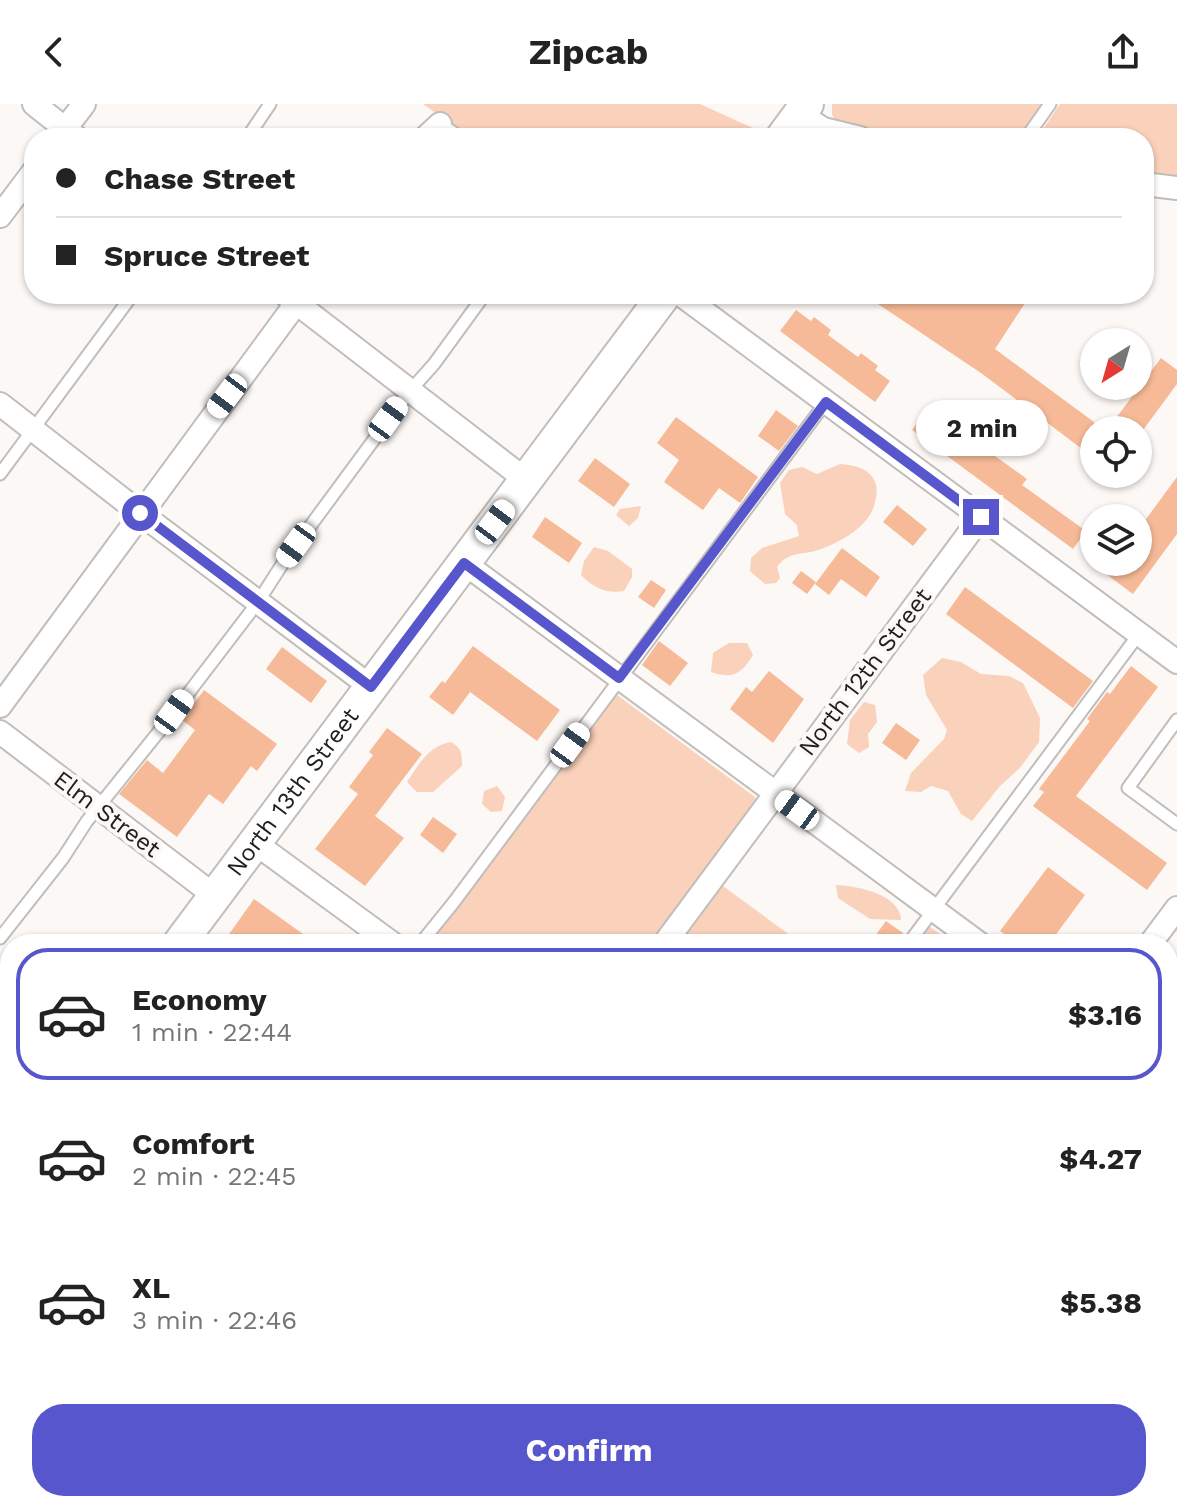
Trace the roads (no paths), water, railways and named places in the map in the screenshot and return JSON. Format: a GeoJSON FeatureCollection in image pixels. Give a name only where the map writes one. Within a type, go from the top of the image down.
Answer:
{"type":"FeatureCollection","features":[{"type":"Feature","properties":{"kind":"main road","name":"North 13th Street"},"geometry":{"type":"LineString","coordinates":[[186,934],[658,304]]}},
{"type":"Feature","properties":{"kind":"street"},"geometry":{"type":"LineString","coordinates":[[34,104],[60,128]]}},
{"type":"Feature","properties":{"kind":"street"},"geometry":{"type":"LineString","coordinates":[[71,128],[84,104]]}},
{"type":"Feature","properties":{"kind":"street"},"geometry":{"type":"LineString","coordinates":[[796,119],[820,128]]}},
{"type":"Feature","properties":{"kind":"street"},"geometry":{"type":"LineString","coordinates":[[0,216],[24,184]]}},
{"type":"Feature","properties":{"kind":"street"},"geometry":{"type":"LineString","coordinates":[[1154,185],[1177,188]]}},
{"type":"Feature","properties":{"kind":"street"},"geometry":{"type":"LineString","coordinates":[[0,706],[289,304]]}},
{"type":"Feature","properties":{"kind":"street"},"geometry":{"type":"LineString","coordinates":[[302,304],[409,392],[526,480]]}},
{"type":"Feature","properties":{"kind":"street"},"geometry":{"type":"LineString","coordinates":[[694,304],[1177,662]]}},
{"type":"Feature","properties":{"kind":"street"},"geometry":{"type":"LineString","coordinates":[[0,404],[371,687]]}},
{"type":"Feature","properties":{"kind":"street","name":"North 12th Street"},"geometry":{"type":"LineString","coordinates":[[671,934],[981,517]]}},
{"type":"Feature","properties":{"kind":"street"},"geometry":{"type":"LineString","coordinates":[[464,563],[966,934]]}},
{"type":"Feature","properties":{"kind":"street","name":"Elm Street"},"geometry":{"type":"LineString","coordinates":[[0,732],[215,896]]}},
{"type":"Feature","properties":{"kind":"street"},"geometry":{"type":"LineString","coordinates":[[255,843],[379,934]]}},
{"type":"Feature","properties":{"kind":"street"},"geometry":{"type":"LineString","coordinates":[[1158,934],[1177,908]]}},
{"type":"Feature","properties":{"kind":"lane"},"geometry":{"type":"LineString","coordinates":[[254,128],[270,104]]}},
{"type":"Feature","properties":{"kind":"lane"},"geometry":{"type":"LineString","coordinates":[[1033,128],[1050,104]]}},
{"type":"Feature","properties":{"kind":"lane"},"geometry":{"type":"LineString","coordinates":[[0,474],[126,304]]}},
{"type":"Feature","properties":{"kind":"lane"},"geometry":{"type":"LineString","coordinates":[[3,934],[258,602],[283,563],[409,392],[434,364],[478,304]]}},
{"type":"Feature","properties":{"kind":"lane"},"geometry":{"type":"LineString","coordinates":[[428,934],[826,402]]}},
{"type":"Feature","properties":{"kind":"lane"},"geometry":{"type":"LineString","coordinates":[[916,934],[1139,634]]}},
{"type":"Feature","properties":{"kind":"lane"},"geometry":{"type":"LineString","coordinates":[[1175,818],[1128,788],[1177,720]]}}]}
